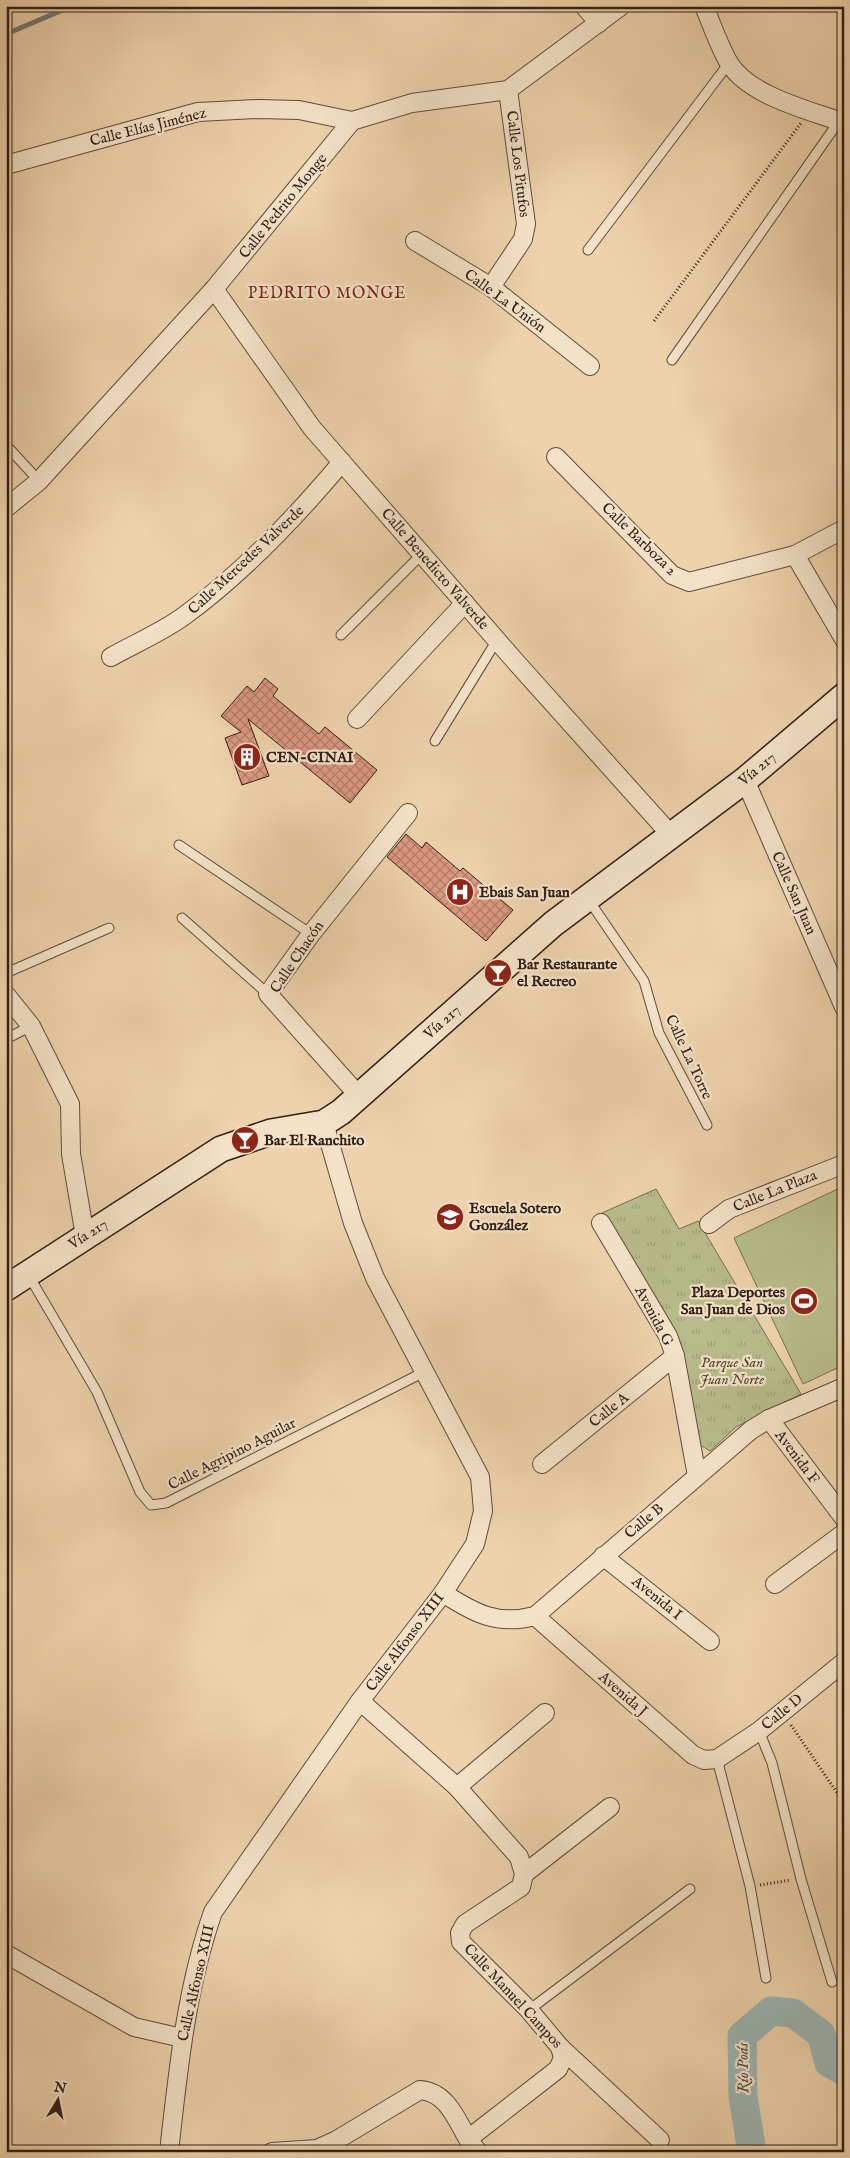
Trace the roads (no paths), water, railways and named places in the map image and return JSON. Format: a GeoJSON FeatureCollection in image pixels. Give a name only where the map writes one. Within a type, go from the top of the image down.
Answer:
{"type":"FeatureCollection","features":[{"type":"Feature","properties":{"kind":"main road","name":"Vía 217"},"geometry":{"type":"LineString","coordinates":[[6,1288],[221,1149],[271,1132],[324,1123],[360,1096],[553,924],[745,780],[844,696]]}},
{"type":"Feature","properties":{"kind":"street"},"geometry":{"type":"LineString","coordinates":[[584,6],[599,23]]}},
{"type":"Feature","properties":{"kind":"street"},"geometry":{"type":"LineString","coordinates":[[352,122],[412,103],[508,90],[621,6]]}},
{"type":"Feature","properties":{"kind":"street"},"geometry":{"type":"LineString","coordinates":[[704,6],[729,63],[752,85],[782,101],[842,122]]}},
{"type":"Feature","properties":{"kind":"street","name":"Calle Los Pitufos"},"geometry":{"type":"LineString","coordinates":[[491,287],[524,239],[526,224],[508,90]]}},
{"type":"Feature","properties":{"kind":"street","name":"Calle Elías Jiménez"},"geometry":{"type":"LineString","coordinates":[[6,165],[198,112],[258,109],[299,110],[352,122]]}},
{"type":"Feature","properties":{"kind":"street","name":"Calle Pedrito Monge"},"geometry":{"type":"LineString","coordinates":[[7,507],[39,481],[214,289],[352,122]]}},
{"type":"Feature","properties":{"kind":"street","name":"Calle La Unión"},"geometry":{"type":"LineString","coordinates":[[415,241],[491,287],[590,366]]}},
{"type":"Feature","properties":{"kind":"street","name":"Calle Benedicto Valverde"},"geometry":{"type":"LineString","coordinates":[[214,289],[312,428],[465,604],[671,835]]}},
{"type":"Feature","properties":{"kind":"street","name":"Calle Barboza 2"},"geometry":{"type":"LineString","coordinates":[[556,457],[672,575],[689,582],[795,555],[844,529]]}},
{"type":"Feature","properties":{"kind":"street","name":"Calle Mercedes Valverde"},"geometry":{"type":"LineString","coordinates":[[111,657],[183,617],[232,577],[300,512],[342,462]]}},
{"type":"Feature","properties":{"kind":"street"},"geometry":{"type":"LineString","coordinates":[[795,555],[844,639]]}},
{"type":"Feature","properties":{"kind":"street"},"geometry":{"type":"LineString","coordinates":[[357,719],[465,604]]}},
{"type":"Feature","properties":{"kind":"street","name":"Calle San Juan"},"geometry":{"type":"LineString","coordinates":[[745,780],[844,1006]]}},
{"type":"Feature","properties":{"kind":"street","name":"Calle Chacón"},"geometry":{"type":"LineString","coordinates":[[360,1096],[268,994],[311,934],[408,813]]}},
{"type":"Feature","properties":{"kind":"street"},"geometry":{"type":"LineString","coordinates":[[6,994],[31,1026],[70,1104],[71,1154],[85,1236]]}},
{"type":"Feature","properties":{"kind":"street","name":"Calle Alfonso XIII"},"geometry":{"type":"LineString","coordinates":[[169,2152],[182,2038],[204,1937],[213,1912],[360,1701],[443,1593],[475,1544],[483,1511],[480,1477],[374,1278],[353,1223],[324,1123]]}},
{"type":"Feature","properties":{"kind":"street","name":"Calle La Plaza"},"geometry":{"type":"LineString","coordinates":[[709,1224],[729,1209],[844,1164]]}},
{"type":"Feature","properties":{"kind":"street","name":"Avenida G"},"geometry":{"type":"LineString","coordinates":[[601,1223],[668,1336],[675,1356],[697,1476]]}},
{"type":"Feature","properties":{"kind":"street","name":"Calle A"},"geometry":{"type":"LineString","coordinates":[[542,1464],[675,1356]]}},
{"type":"Feature","properties":{"kind":"street","name":"Calle B"},"geometry":{"type":"LineString","coordinates":[[534,1616],[751,1430],[769,1419],[844,1387]]}},
{"type":"Feature","properties":{"kind":"street","name":"Avenida F"},"geometry":{"type":"LineString","coordinates":[[769,1419],[844,1518]]}},
{"type":"Feature","properties":{"kind":"street"},"geometry":{"type":"LineString","coordinates":[[775,1584],[844,1533]]}},
{"type":"Feature","properties":{"kind":"street","name":"Avenida I"},"geometry":{"type":"LineString","coordinates":[[604,1556],[710,1641]]}},
{"type":"Feature","properties":{"kind":"street"},"geometry":{"type":"LineString","coordinates":[[443,1593],[473,1612],[491,1618],[521,1620],[534,1616]]}},
{"type":"Feature","properties":{"kind":"street","name":"Avenida J"},"geometry":{"type":"LineString","coordinates":[[534,1616],[694,1755],[704,1760],[717,1759]]}},
{"type":"Feature","properties":{"kind":"street","name":"Calle D"},"geometry":{"type":"LineString","coordinates":[[717,1759],[760,1731],[842,1667]]}},
{"type":"Feature","properties":{"kind":"street"},"geometry":{"type":"LineString","coordinates":[[360,1701],[457,1786],[519,1857],[524,1874]]}},
{"type":"Feature","properties":{"kind":"street"},"geometry":{"type":"LineString","coordinates":[[457,1786],[545,1713]]}},
{"type":"Feature","properties":{"kind":"street","name":"Calle Manuel Campos"},"geometry":{"type":"LineString","coordinates":[[610,1807],[524,1874],[521,1887],[465,1924],[460,1933],[461,1942],[529,2010],[560,2047],[660,2140]]}},
{"type":"Feature","properties":{"kind":"street"},"geometry":{"type":"LineString","coordinates":[[6,1954],[134,2027],[182,2038]]}},
{"type":"Feature","properties":{"kind":"street"},"geometry":{"type":"LineString","coordinates":[[272,2152],[317,2149],[336,2141],[420,2090],[428,2091],[443,2098],[473,2145],[558,2069],[563,2058],[560,2047]]}},
{"type":"Feature","properties":{"kind":"lane"},"geometry":{"type":"LineString","coordinates":[[588,250],[729,63]]}},
{"type":"Feature","properties":{"kind":"lane"},"geometry":{"type":"LineString","coordinates":[[672,360],[842,122]]}},
{"type":"Feature","properties":{"kind":"lane"},"geometry":{"type":"LineString","coordinates":[[6,445],[39,481]]}},
{"type":"Feature","properties":{"kind":"lane"},"geometry":{"type":"LineString","coordinates":[[342,635],[422,554]]}},
{"type":"Feature","properties":{"kind":"lane"},"geometry":{"type":"LineString","coordinates":[[436,741],[497,640]]}},
{"type":"Feature","properties":{"kind":"lane"},"geometry":{"type":"LineString","coordinates":[[180,845],[311,934]]}},
{"type":"Feature","properties":{"kind":"lane","name":"Calle La Torre"},"geometry":{"type":"LineString","coordinates":[[587,898],[644,981],[659,1034],[706,1125]]}},
{"type":"Feature","properties":{"kind":"lane"},"geometry":{"type":"LineString","coordinates":[[182,918],[268,994]]}},
{"type":"Feature","properties":{"kind":"lane"},"geometry":{"type":"LineString","coordinates":[[6,973],[109,928]]}},
{"type":"Feature","properties":{"kind":"lane"},"geometry":{"type":"LineString","coordinates":[[6,1039],[31,1026]]}},
{"type":"Feature","properties":{"kind":"lane","name":"Calle Agripino Aguilar"},"geometry":{"type":"LineString","coordinates":[[27,1274],[97,1392],[140,1492],[151,1505],[166,1503],[424,1372]]}},
{"type":"Feature","properties":{"kind":"lane"},"geometry":{"type":"LineString","coordinates":[[760,1731],[772,1763],[801,1879],[832,1982]]}},
{"type":"Feature","properties":{"kind":"lane"},"geometry":{"type":"LineString","coordinates":[[717,1759],[750,1886],[766,1978]]}},
{"type":"Feature","properties":{"kind":"lane"},"geometry":{"type":"LineString","coordinates":[[529,2010],[690,1889]]}},
{"type":"Feature","properties":{"kind":"waterway"},"geometry":{"type":"LineString","coordinates":[[11,32],[72,6]]}},
{"type":"Feature","properties":{"kind":"waterway","name":"Río Poás"},"geometry":{"type":"LineString","coordinates":[[752,2152],[743,2097],[742,2036],[771,2011],[793,2013],[821,2034],[829,2063],[844,2071]]}},
{"type":"Feature","properties":{"kind":"place","name":"CEN-CINAI"},"geometry":{"type":"Point","coordinates":[247,757]}},
{"type":"Feature","properties":{"kind":"place","name":"Ebais San Juan"},"geometry":{"type":"Point","coordinates":[460,892]}},
{"type":"Feature","properties":{"kind":"place","name":"Bar Restaurante el Recreo"},"geometry":{"type":"Point","coordinates":[498,973]}},
{"type":"Feature","properties":{"kind":"place","name":"Bar El Ranchito"},"geometry":{"type":"Point","coordinates":[245,1140]}},
{"type":"Feature","properties":{"kind":"place","name":"Escuela Sotero González"},"geometry":{"type":"Point","coordinates":[450,1217]}},
{"type":"Feature","properties":{"kind":"place","name":"Plaza Deportes San Juan de Dios"},"geometry":{"type":"Point","coordinates":[804,1301]}},
{"type":"Feature","properties":{"kind":"district","name":"PEDRITO MONGE"},"geometry":{"type":"Point","coordinates":[327,294]}},
{"type":"Feature","properties":{"kind":"park label","name":"Parque San Juan Norte"},"geometry":{"type":"Point","coordinates":[732,1370]}}]}
